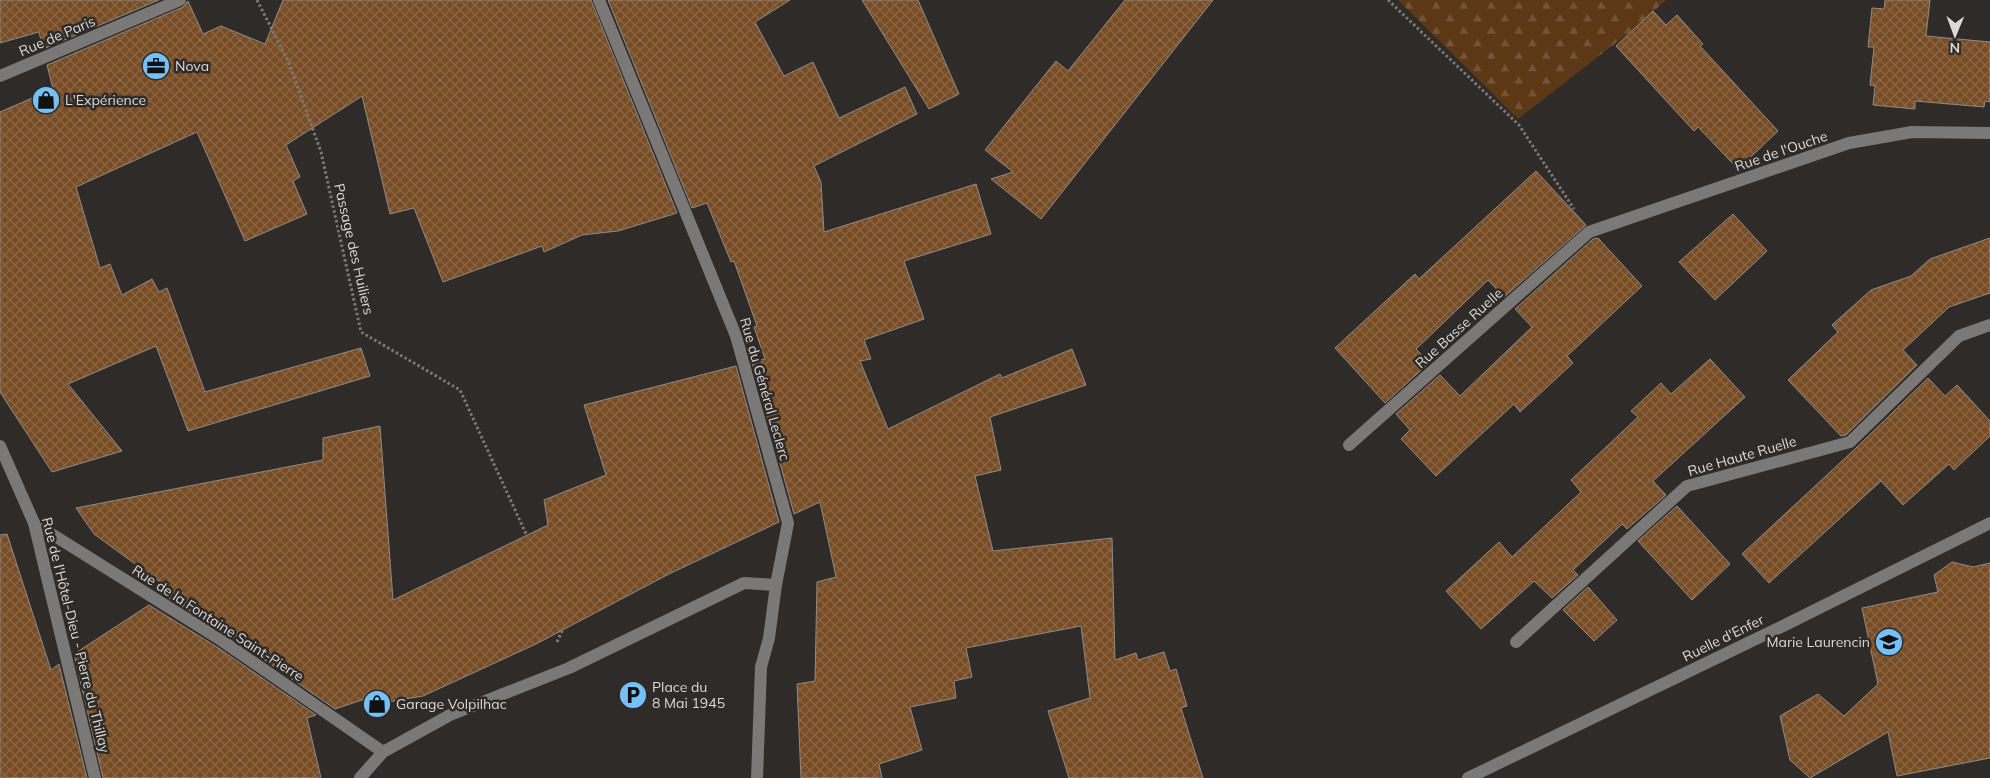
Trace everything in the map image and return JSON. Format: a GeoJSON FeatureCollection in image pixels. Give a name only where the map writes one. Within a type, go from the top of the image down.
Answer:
{"type":"FeatureCollection","features":[{"type":"Feature","properties":{"kind":"street","name":"Rue de Paris"},"geometry":{"type":"LineString","coordinates":[[0,76],[180,0]]}},
{"type":"Feature","properties":{"kind":"street","name":"Rue du Général Leclerc"},"geometry":{"type":"LineString","coordinates":[[599,0],[736,336],[788,523],[776,585],[769,638],[762,667],[757,778]]}},
{"type":"Feature","properties":{"kind":"street","name":"Rue de l'Ouche"},"geometry":{"type":"LineString","coordinates":[[1589,232],[1849,143],[1912,132],[1990,134]]}},
{"type":"Feature","properties":{"kind":"street","name":"Rue Basse Ruelle"},"geometry":{"type":"LineString","coordinates":[[1349,445],[1589,232]]}},
{"type":"Feature","properties":{"kind":"street","name":"Rue Haute Ruelle"},"geometry":{"type":"LineString","coordinates":[[1516,642],[1687,486],[1850,442],[1959,336],[1990,325]]}},
{"type":"Feature","properties":{"kind":"street","name":"Rue de l'Hôtel-Dieu - Pierre du Thillay"},"geometry":{"type":"LineString","coordinates":[[0,446],[34,523],[96,778]]}},
{"type":"Feature","properties":{"kind":"street","name":"Rue de la Fontaine Saint-Pierre"},"geometry":{"type":"LineString","coordinates":[[34,523],[221,640],[383,752]]}},
{"type":"Feature","properties":{"kind":"street","name":"Ruelle d'Enfer"},"geometry":{"type":"LineString","coordinates":[[1468,778],[1783,626],[1990,523]]}},
{"type":"Feature","properties":{"kind":"street"},"geometry":{"type":"LineString","coordinates":[[360,778],[383,752],[450,715],[569,668],[744,582],[776,585]]}},
{"type":"Feature","properties":{"kind":"path","name":"Passage des Huiliers"},"geometry":{"type":"LineString","coordinates":[[257,0],[289,62],[321,152],[361,332],[460,390],[527,536]]}},
{"type":"Feature","properties":{"kind":"path"},"geometry":{"type":"LineString","coordinates":[[1388,0],[1519,126],[1589,232]]}},
{"type":"Feature","properties":{"kind":"green space"},"geometry":{"type":"Polygon","coordinates":[[[1398,0],[1666,0],[1635,28],[1518,119],[1398,0]]]}},
{"type":"Feature","properties":{"kind":"building"},"geometry":{"type":"Polygon","coordinates":[[[0,0],[159,0],[43,49],[39,32],[0,43],[0,0]]]}},
{"type":"Feature","properties":{"kind":"building"},"geometry":{"type":"Polygon","coordinates":[[[283,0],[591,0],[677,213],[618,231],[582,235],[544,252],[542,246],[443,282],[414,208],[390,214],[362,96],[286,145],[300,177],[293,181],[307,214],[245,241],[197,132],[76,187],[100,268],[110,264],[122,295],[152,279],[159,292],[167,288],[205,392],[361,348],[370,376],[188,431],[156,346],[68,384],[122,451],[52,472],[0,392],[0,112],[53,89],[47,65],[183,7],[188,1],[203,34],[221,26],[265,44],[283,0]]]}},
{"type":"Feature","properties":{"kind":"building"},"geometry":{"type":"Polygon","coordinates":[[[608,0],[790,0],[755,22],[784,76],[813,62],[839,118],[905,87],[917,114],[814,166],[821,182],[824,232],[976,184],[991,234],[904,261],[924,319],[864,340],[871,359],[860,361],[888,429],[1000,374],[1002,378],[1072,349],[1086,385],[990,417],[1001,470],[975,476],[993,551],[1112,538],[1115,660],[1136,653],[1138,660],[1164,652],[1170,671],[1176,669],[1187,706],[1181,708],[1203,778],[1069,778],[1048,711],[1090,698],[1081,626],[966,648],[972,677],[954,681],[956,698],[910,707],[922,750],[879,764],[882,778],[801,778],[797,684],[815,681],[817,582],[836,577],[820,502],[794,514],[752,362],[765,359],[754,327],[757,326],[734,261],[731,262],[707,203],[692,208],[608,0]]]}},
{"type":"Feature","properties":{"kind":"building"},"geometry":{"type":"Polygon","coordinates":[[[862,0],[918,0],[959,94],[929,109],[862,0]]]}},
{"type":"Feature","properties":{"kind":"building"},"geometry":{"type":"Polygon","coordinates":[[[1125,0],[1213,0],[1041,219],[991,179],[1013,172],[985,150],[1056,61],[1068,71],[1125,0]]]}},
{"type":"Feature","properties":{"kind":"building"},"geometry":{"type":"Polygon","coordinates":[[[1885,0],[1930,0],[1926,36],[1990,42],[1990,102],[1985,101],[1984,107],[1915,101],[1915,109],[1873,105],[1875,86],[1870,85],[1874,47],[1868,47],[1872,8],[1884,9],[1885,0]]]}},
{"type":"Feature","properties":{"kind":"building"},"geometry":{"type":"Polygon","coordinates":[[[1653,11],[1666,25],[1677,15],[1703,44],[1700,46],[1778,131],[1738,169],[1698,127],[1694,131],[1616,46],[1653,11]]]}},
{"type":"Feature","properties":{"kind":"building"},"geometry":{"type":"Polygon","coordinates":[[[1536,171],[1586,225],[1504,297],[1488,280],[1416,349],[1429,363],[1385,403],[1335,348],[1415,274],[1419,279],[1536,171]]]}},
{"type":"Feature","properties":{"kind":"building"},"geometry":{"type":"Polygon","coordinates":[[[1733,214],[1767,251],[1715,300],[1679,262],[1733,214]]]}},
{"type":"Feature","properties":{"kind":"building"},"geometry":{"type":"Polygon","coordinates":[[[1598,238],[1642,286],[1567,356],[1573,363],[1520,412],[1514,404],[1436,476],[1401,439],[1410,430],[1396,414],[1440,375],[1460,396],[1532,327],[1515,309],[1593,239],[1598,238]]]}},
{"type":"Feature","properties":{"kind":"building"},"geometry":{"type":"Polygon","coordinates":[[[1990,238],[1990,293],[1949,307],[1903,350],[1917,365],[1846,435],[1841,436],[1788,380],[1838,332],[1832,325],[1871,290],[1911,276],[1930,259],[1990,238]]]}},
{"type":"Feature","properties":{"kind":"building"},"geometry":{"type":"Polygon","coordinates":[[[1710,359],[1745,397],[1653,481],[1666,495],[1627,529],[1622,524],[1573,570],[1578,575],[1552,598],[1534,581],[1481,629],[1446,591],[1499,542],[1512,557],[1581,492],[1571,480],[1638,417],[1631,411],[1661,383],[1671,394],[1710,359]]]}},
{"type":"Feature","properties":{"kind":"building"},"geometry":{"type":"Polygon","coordinates":[[[736,366],[779,522],[669,574],[536,644],[423,696],[377,704],[362,700],[335,709],[226,633],[164,595],[171,590],[94,534],[76,508],[323,460],[323,438],[380,426],[393,600],[548,525],[544,500],[606,475],[584,405],[736,366]]]}},
{"type":"Feature","properties":{"kind":"building"},"geometry":{"type":"Polygon","coordinates":[[[1928,378],[1945,396],[1957,385],[1990,421],[1990,436],[1954,470],[1949,464],[1903,505],[1881,481],[1769,583],[1742,554],[1928,378]]]}},
{"type":"Feature","properties":{"kind":"building"},"geometry":{"type":"Polygon","coordinates":[[[1677,506],[1730,564],[1692,600],[1638,541],[1677,506]]]}},
{"type":"Feature","properties":{"kind":"building"},"geometry":{"type":"Polygon","coordinates":[[[7,534],[51,670],[59,664],[87,778],[0,778],[0,535],[7,534]]]}},
{"type":"Feature","properties":{"kind":"building","name":"Marie Laurencin"},"geometry":{"type":"Polygon","coordinates":[[[1952,562],[1973,567],[1990,563],[1990,758],[1897,776],[1888,732],[1810,778],[1790,760],[1780,716],[1818,694],[1844,716],[1878,684],[1862,608],[1938,592],[1934,575],[1952,562]]]}},
{"type":"Feature","properties":{"kind":"building"},"geometry":{"type":"Polygon","coordinates":[[[1588,587],[1617,620],[1594,641],[1563,610],[1588,587]]]}},
{"type":"Feature","properties":{"kind":"building"},"geometry":{"type":"Polygon","coordinates":[[[149,605],[217,647],[316,715],[307,718],[321,778],[103,778],[74,654],[149,605]]]}},
{"type":"Feature","properties":{"kind":"place","name":"Nova"},"geometry":{"type":"Point","coordinates":[156,66]}},
{"type":"Feature","properties":{"kind":"place","name":"L'Expérience"},"geometry":{"type":"Point","coordinates":[46,100]}},
{"type":"Feature","properties":{"kind":"place","name":"Marie Laurencin"},"geometry":{"type":"Point","coordinates":[1889,642]}},
{"type":"Feature","properties":{"kind":"place","name":"Place du 8 Mai 1945"},"geometry":{"type":"Point","coordinates":[633,695]}},
{"type":"Feature","properties":{"kind":"place","name":"Garage Volpilhac"},"geometry":{"type":"Point","coordinates":[377,704]}}]}
